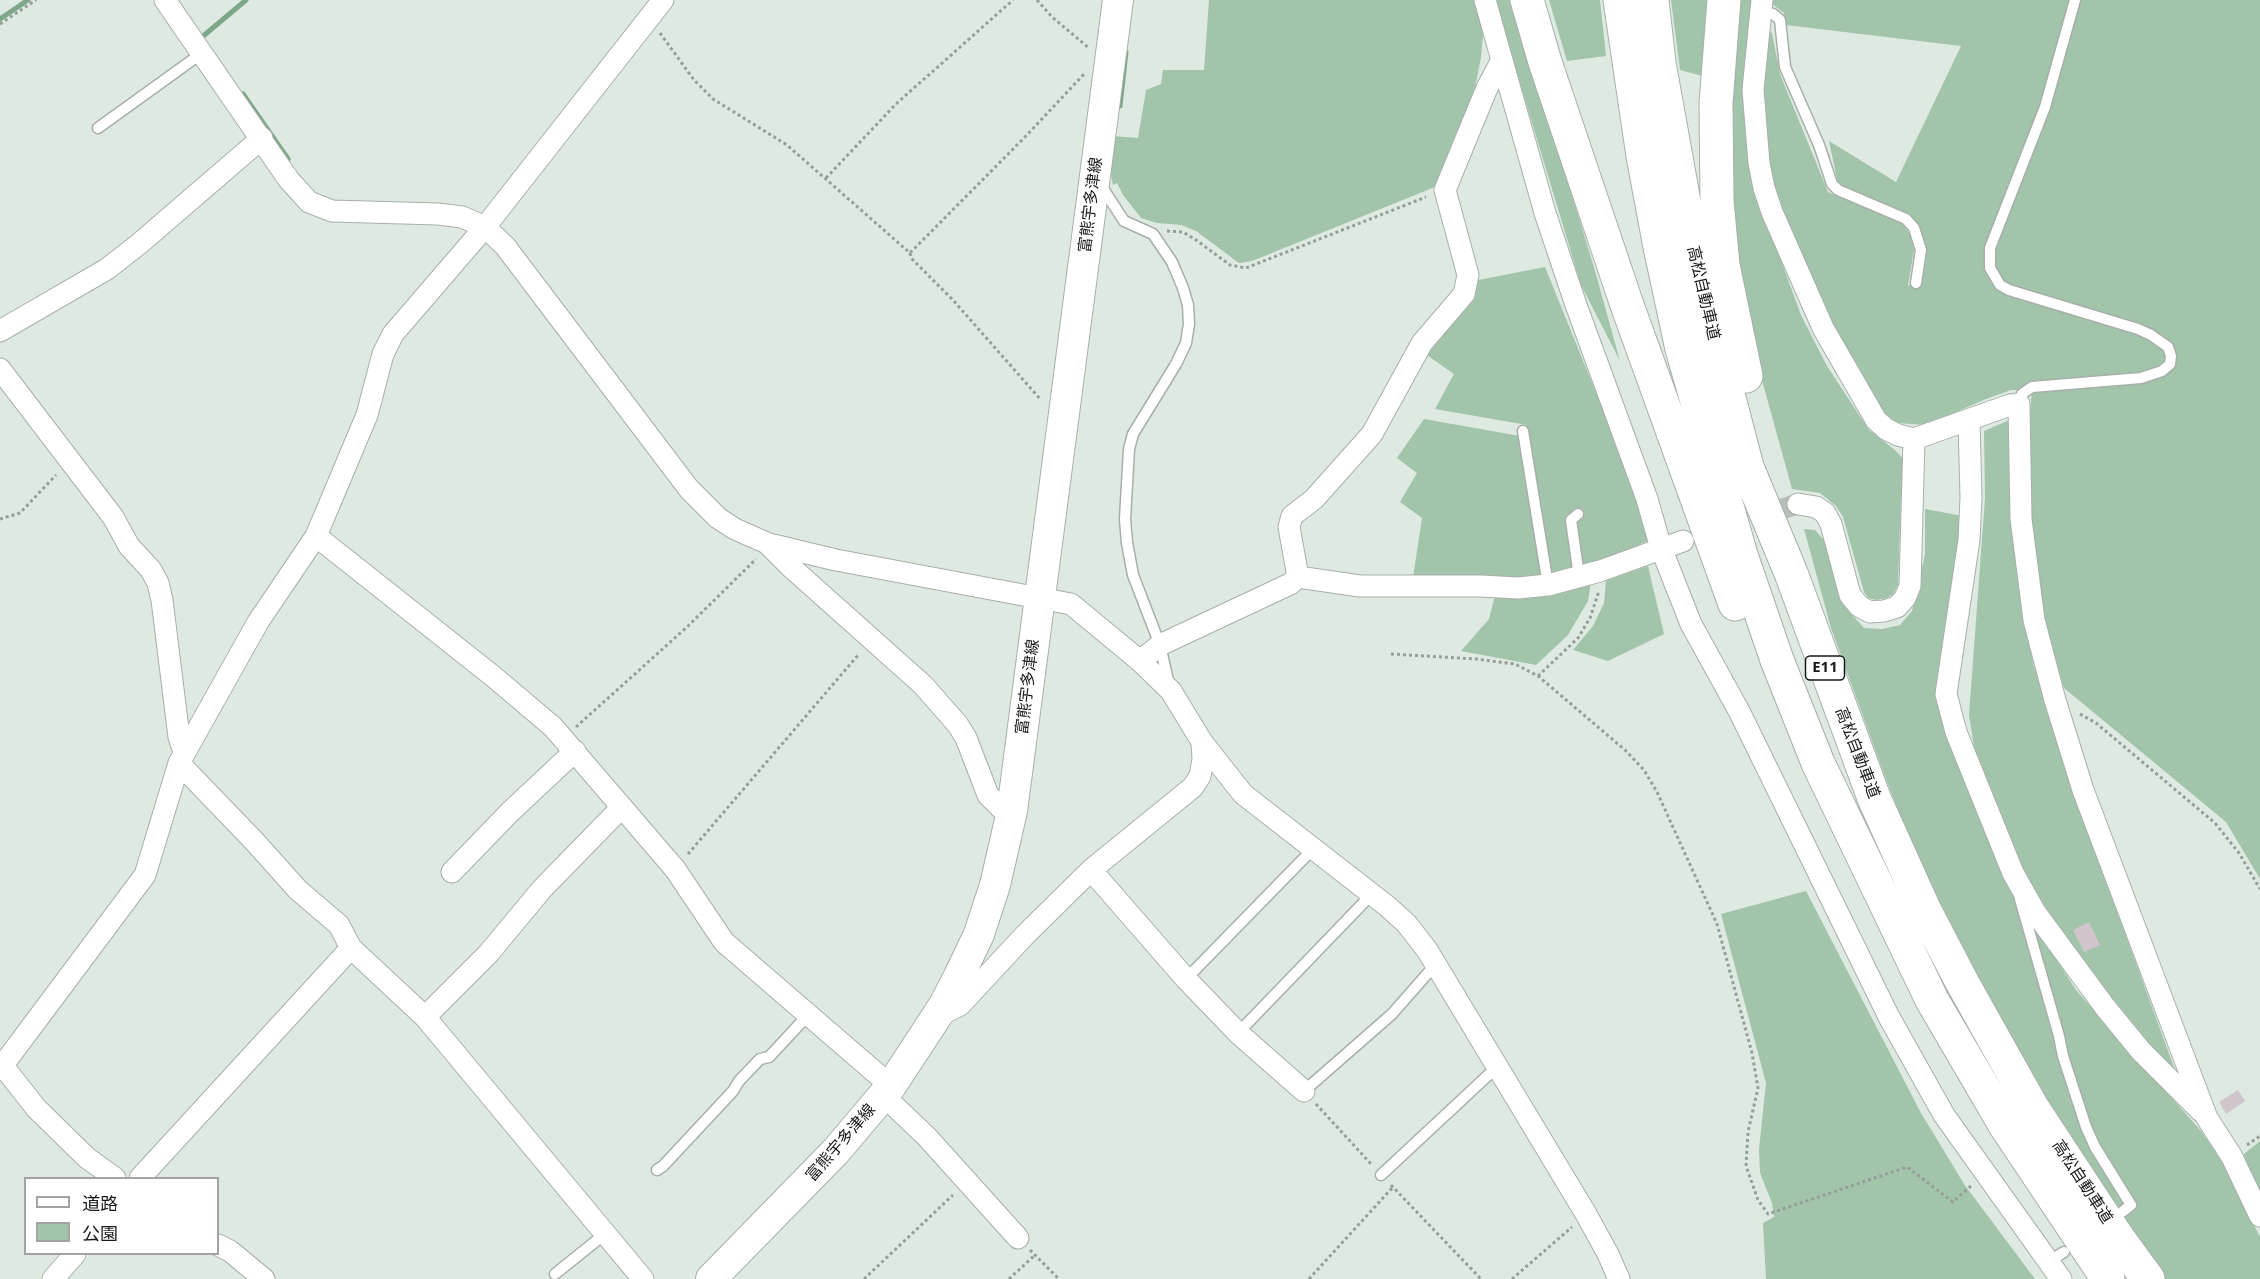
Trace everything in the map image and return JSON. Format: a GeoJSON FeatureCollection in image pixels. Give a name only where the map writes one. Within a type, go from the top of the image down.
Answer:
{"type":"FeatureCollection","features":[{"type":"Feature","properties":{"kind":"highway"},"geometry":{"type":"LineString","coordinates":[[1527,0],[1545,62],[1631,317],[1752,648],[1796,753],[1857,876],[1932,1000]]}},
{"type":"Feature","properties":{"kind":"highway","name":"高松自動車道"},"geometry":{"type":"LineString","coordinates":[[1620,0],[1643,156],[1682,349],[1741,555],[1777,660],[1818,763],[1932,1000],[2005,1125],[2108,1279]]}},
{"type":"Feature","properties":{"kind":"highway","name":"高松自動車道"},"geometry":{"type":"LineString","coordinates":[[1652,0],[1659,63],[1676,164],[1710,325],[1747,467],[1791,573],[1874,798],[1925,911],[2032,1107],[2118,1238],[2148,1279]]}},
{"type":"Feature","properties":{"kind":"highway"},"geometry":{"type":"LineString","coordinates":[[1724,0],[1716,103],[1717,201],[1723,265],[1734,326],[1791,573]]}},
{"type":"Feature","properties":{"kind":"main road","name":"富熊宇多津線"},"geometry":{"type":"LineString","coordinates":[[711,1279],[820,1168],[887,1090],[936,1018],[959,976],[979,934],[995,885],[1012,811],[1094,176],[1106,54],[1118,0]]}},
{"type":"Feature","properties":{"kind":"street"},"geometry":{"type":"LineString","coordinates":[[165,0],[289,180],[309,202],[332,211],[438,214],[462,217],[484,227],[505,246],[689,489],[718,518],[735,529],[769,544],[836,560],[1071,604],[1140,661],[1171,691],[1202,742],[1243,794],[1406,923],[1436,965],[1498,1066],[1586,1214],[1619,1279]]}},
{"type":"Feature","properties":{"kind":"street"},"geometry":{"type":"LineString","coordinates":[[112,1177],[87,1158],[36,1108],[3,1059],[145,875],[182,758],[258,622],[316,536],[368,415],[383,354],[393,334],[484,227],[648,16],[663,0]]}},
{"type":"Feature","properties":{"kind":"street"},"geometry":{"type":"LineString","coordinates":[[1485,0],[1545,213],[1647,499],[1661,548],[1691,624],[1739,711],[1889,1017],[1944,1115],[1984,1173],[2057,1270]]}},
{"type":"Feature","properties":{"kind":"street"},"geometry":{"type":"LineString","coordinates":[[1762,6],[1753,90],[1759,163],[1772,212],[1823,328],[1876,420],[1886,429],[1914,439],[2010,405],[2019,404],[2021,519],[2034,620],[2055,700],[2083,790],[2207,1118]]}},
{"type":"Feature","properties":{"kind":"street"},"geometry":{"type":"LineString","coordinates":[[1298,577],[1289,527],[1292,516],[1314,499],[1372,434],[1422,343],[1464,294],[1468,275],[1445,190],[1487,88],[1502,60]]}},
{"type":"Feature","properties":{"kind":"street"},"geometry":{"type":"LineString","coordinates":[[0,331],[107,269],[262,138]]}},
{"type":"Feature","properties":{"kind":"street"},"geometry":{"type":"LineString","coordinates":[[0,369],[113,517],[129,546],[151,570],[158,584],[182,758],[298,890],[339,925],[351,948],[424,1017],[643,1279]]}},
{"type":"Feature","properties":{"kind":"street"},"geometry":{"type":"LineString","coordinates":[[1970,421],[1970,540],[1946,694],[1956,732],[2013,873],[2035,912],[2104,1007],[2141,1051],[2207,1118],[2232,1157],[2260,1216]]}},
{"type":"Feature","properties":{"kind":"street"},"geometry":{"type":"LineString","coordinates":[[1798,504],[1816,507],[1825,513],[1831,524],[1850,595],[1858,606],[1870,612],[1897,607],[1905,598],[1910,586],[1914,439]]}},
{"type":"Feature","properties":{"kind":"street"},"geometry":{"type":"LineString","coordinates":[[316,536],[494,677],[570,745],[675,869],[724,942],[809,1014],[887,1090],[1018,1238]]}},
{"type":"Feature","properties":{"kind":"street"},"geometry":{"type":"LineString","coordinates":[[1140,661],[1160,645],[1290,584],[1298,577],[1360,586],[1518,588],[1548,585],[1600,571],[1683,541]]}},
{"type":"Feature","properties":{"kind":"street"},"geometry":{"type":"LineString","coordinates":[[769,544],[923,685],[958,725],[972,750],[988,795],[1001,808],[1012,811]]}},
{"type":"Feature","properties":{"kind":"street"},"geometry":{"type":"LineString","coordinates":[[936,1018],[960,1005],[1025,935],[1091,870],[1193,787],[1200,776],[1203,760],[1202,742]]}},
{"type":"Feature","properties":{"kind":"street"},"geometry":{"type":"LineString","coordinates":[[452,872],[570,745]]}},
{"type":"Feature","properties":{"kind":"street"},"geometry":{"type":"LineString","coordinates":[[424,1017],[488,954],[542,889],[622,807]]}},
{"type":"Feature","properties":{"kind":"street"},"geometry":{"type":"LineString","coordinates":[[1091,870],[1186,979],[1238,1032],[1304,1091]]}},
{"type":"Feature","properties":{"kind":"street"},"geometry":{"type":"LineString","coordinates":[[142,1177],[351,948]]}},
{"type":"Feature","properties":{"kind":"street"},"geometry":{"type":"LineString","coordinates":[[219,1246],[230,1251],[264,1279]]}},
{"type":"Feature","properties":{"kind":"street"},"geometry":{"type":"LineString","coordinates":[[53,1279],[74,1255]]}},
{"type":"Feature","properties":{"kind":"lane"},"geometry":{"type":"LineString","coordinates":[[2019,404],[2022,394],[2032,387],[2141,378],[2162,371],[2170,364],[2171,356],[2168,347],[2151,335],[2009,290],[2000,285],[1990,268],[1990,248],[2045,107],[2075,0]]}},
{"type":"Feature","properties":{"kind":"lane"},"geometry":{"type":"LineString","coordinates":[[1762,6],[1780,20],[1785,67],[1819,145],[1832,184],[1838,190],[1906,219],[1914,228],[1921,250],[1916,283]]}},
{"type":"Feature","properties":{"kind":"lane"},"geometry":{"type":"LineString","coordinates":[[98,128],[202,52]]}},
{"type":"Feature","properties":{"kind":"lane"},"geometry":{"type":"LineString","coordinates":[[1094,176],[1124,221],[1153,234],[1172,262],[1183,288],[1190,324],[1186,343],[1176,364],[1133,434],[1129,449],[1125,519],[1133,575],[1160,645],[1171,691]]}},
{"type":"Feature","properties":{"kind":"lane"},"geometry":{"type":"LineString","coordinates":[[1523,430],[1548,585]]}},
{"type":"Feature","properties":{"kind":"lane"},"geometry":{"type":"LineString","coordinates":[[1578,514],[1571,520],[1579,576]]}},
{"type":"Feature","properties":{"kind":"lane"},"geometry":{"type":"LineString","coordinates":[[1186,979],[1313,849]]}},
{"type":"Feature","properties":{"kind":"lane"},"geometry":{"type":"LineString","coordinates":[[2013,873],[2030,939],[2060,1036],[2062,1056],[2086,1127],[2095,1147],[2131,1205],[2122,1212]]}},
{"type":"Feature","properties":{"kind":"lane"},"geometry":{"type":"LineString","coordinates":[[1238,1032],[1372,894]]}},
{"type":"Feature","properties":{"kind":"lane"},"geometry":{"type":"LineString","coordinates":[[1304,1091],[1392,1014],[1436,965]]}},
{"type":"Feature","properties":{"kind":"lane"},"geometry":{"type":"LineString","coordinates":[[657,1170],[733,1091],[739,1081],[760,1059],[769,1057],[809,1014]]}},
{"type":"Feature","properties":{"kind":"lane"},"geometry":{"type":"LineString","coordinates":[[1381,1175],[1498,1066]]}},
{"type":"Feature","properties":{"kind":"lane"},"geometry":{"type":"LineString","coordinates":[[555,1274],[606,1233]]}},
{"type":"Feature","properties":{"kind":"path"},"geometry":{"type":"LineString","coordinates":[[0,24],[36,0]]}},
{"type":"Feature","properties":{"kind":"path"},"geometry":{"type":"LineString","coordinates":[[826,178],[896,104],[1013,0]]}},
{"type":"Feature","properties":{"kind":"path"},"geometry":{"type":"LineString","coordinates":[[910,253],[1106,54],[1090,48],[1066,29],[1037,0]]}},
{"type":"Feature","properties":{"kind":"path"},"geometry":{"type":"LineString","coordinates":[[648,16],[694,80],[713,99],[787,145],[910,253],[911,258],[953,300],[1053,413],[1063,418]]}},
{"type":"Feature","properties":{"kind":"path"},"geometry":{"type":"LineString","coordinates":[[1153,234],[1167,231],[1183,232],[1230,265],[1246,268],[1445,190]]}},
{"type":"Feature","properties":{"kind":"path"},"geometry":{"type":"LineString","coordinates":[[0,519],[20,513],[69,460]]}},
{"type":"Feature","properties":{"kind":"path"},"geometry":{"type":"LineString","coordinates":[[570,745],[769,544]]}},
{"type":"Feature","properties":{"kind":"path"},"geometry":{"type":"LineString","coordinates":[[1538,676],[1578,638],[1590,618],[1599,594],[1600,571]]}},
{"type":"Feature","properties":{"kind":"path"},"geometry":{"type":"LineString","coordinates":[[675,869],[872,639]]}},
{"type":"Feature","properties":{"kind":"path"},"geometry":{"type":"LineString","coordinates":[[1391,654],[1476,659],[1515,664],[1538,676],[1625,750],[1644,770],[1657,792],[1717,924],[1752,1053],[1758,1088],[1748,1132],[1746,1166],[1758,1200],[1767,1214],[1907,1167],[1953,1202],[1984,1173]]}},
{"type":"Feature","properties":{"kind":"path"},"geometry":{"type":"LineString","coordinates":[[2055,700],[2096,723],[2215,823],[2239,853],[2260,889]]}},
{"type":"Feature","properties":{"kind":"path"},"geometry":{"type":"LineString","coordinates":[[864,1279],[968,1182]]}},
{"type":"Feature","properties":{"kind":"path"},"geometry":{"type":"LineString","coordinates":[[1309,1279],[1393,1187]]}},
{"type":"Feature","properties":{"kind":"path"},"geometry":{"type":"LineString","coordinates":[[1512,1279],[1586,1214]]}},
{"type":"Feature","properties":{"kind":"path"},"geometry":{"type":"LineString","coordinates":[[1018,1238],[1059,1279]]}},
{"type":"Feature","properties":{"kind":"path"},"geometry":{"type":"LineString","coordinates":[[1009,1279],[1035,1255]]}},
{"type":"Feature","properties":{"kind":"green space"},"geometry":{"type":"Polygon","coordinates":[[[1209,0],[1475,0],[1484,26],[1481,57],[1470,113],[1435,187],[1252,261],[1239,263],[1196,231],[1181,225],[1157,223],[1141,218],[1123,195],[1117,183],[1113,185],[1110,169],[1113,136],[1138,138],[1146,90],[1161,84],[1163,70],[1204,70],[1209,0]]]}},
{"type":"Feature","properties":{"kind":"green space"},"geometry":{"type":"Polygon","coordinates":[[[1495,0],[1513,0],[1620,361],[1581,285],[1495,0]]]}},
{"type":"Feature","properties":{"kind":"green space"},"geometry":{"type":"Polygon","coordinates":[[[1549,0],[1600,0],[1606,56],[1567,61],[1549,0]]]}},
{"type":"Feature","properties":{"kind":"green space"},"geometry":{"type":"Polygon","coordinates":[[[1671,0],[1711,0],[1706,77],[1680,70],[1671,0]]]}},
{"type":"Feature","properties":{"kind":"green space"},"geometry":{"type":"Polygon","coordinates":[[[1738,0],[1753,0],[1743,89],[1749,163],[1762,209],[1801,315],[1827,366],[1869,430],[1895,450],[1906,462],[1906,490],[1901,492],[1898,585],[1893,594],[1887,598],[1876,600],[1868,598],[1864,592],[1843,517],[1836,506],[1820,493],[1792,489],[1749,333],[1726,169],[1738,0]]]}},
{"type":"Feature","properties":{"kind":"green space"},"geometry":{"type":"Polygon","coordinates":[[[1773,0],[2260,0],[2260,879],[2226,822],[2064,688],[2041,611],[2028,523],[2028,441],[2032,390],[2011,390],[1926,425],[1897,423],[1882,411],[1824,310],[1780,206],[1771,171],[1762,106],[1767,29],[1772,33],[1780,74],[1828,192],[1903,224],[1912,238],[1914,250],[1908,285],[1917,287],[1919,230],[1838,184],[1829,141],[1896,182],[1961,46],[1786,25],[1784,13],[1772,4],[1773,0]]]}},
{"type":"Feature","properties":{"kind":"green space"},"geometry":{"type":"Polygon","coordinates":[[[1545,267],[1612,432],[1637,499],[1648,541],[1579,569],[1552,575],[1527,425],[1435,409],[1454,374],[1424,353],[1471,298],[1478,280],[1545,267]]]}},
{"type":"Feature","properties":{"kind":"green space"},"geometry":{"type":"Polygon","coordinates":[[[2014,418],[2009,455],[2024,618],[2033,663],[2073,791],[2182,1089],[2105,1001],[2018,864],[1975,753],[1969,715],[1985,498],[1984,431],[2014,418]]]}},
{"type":"Feature","properties":{"kind":"green space"},"geometry":{"type":"Polygon","coordinates":[[[1424,419],[1520,436],[1543,578],[1413,577],[1422,518],[1400,502],[1417,473],[1397,458],[1424,419]]]}},
{"type":"Feature","properties":{"kind":"green space"},"geometry":{"type":"Polygon","coordinates":[[[1925,509],[1963,516],[1941,690],[2035,926],[2076,990],[2201,1131],[2221,1160],[2260,1237],[2260,1279],[2161,1279],[2084,1168],[1935,904],[1887,782],[1831,628],[1804,529],[1815,530],[1824,540],[1836,563],[1848,610],[1864,628],[1882,629],[1900,625],[1912,611],[1925,555],[1925,509]]]}},
{"type":"Feature","properties":{"kind":"green space"},"geometry":{"type":"Polygon","coordinates":[[[1648,566],[1664,634],[1608,661],[1573,650],[1593,626],[1604,603],[1606,581],[1648,566]]]}},
{"type":"Feature","properties":{"kind":"green space"},"geometry":{"type":"Polygon","coordinates":[[[1591,582],[1588,601],[1568,635],[1536,665],[1461,651],[1489,619],[1495,595],[1591,582]]]}},
{"type":"Feature","properties":{"kind":"green space"},"geometry":{"type":"Polygon","coordinates":[[[1806,891],[1921,1113],[1964,1184],[2035,1279],[1766,1279],[1763,1223],[1774,1217],[1772,1203],[1760,1173],[1759,1149],[1766,1083],[1721,914],[1806,891]]]}},
{"type":"Feature","properties":{"kind":"green space"},"geometry":{"type":"Polygon","coordinates":[[[2260,1141],[2260,1195],[2244,1154],[2260,1141]]]}},
{"type":"Feature","properties":{"kind":"building"},"geometry":{"type":"Polygon","coordinates":[[[2089,922],[2100,945],[2084,952],[2073,930],[2089,922]]]}},
{"type":"Feature","properties":{"kind":"building"},"geometry":{"type":"Polygon","coordinates":[[[2238,1090],[2245,1101],[2226,1114],[2219,1102],[2238,1090]]]}},
{"type":"Feature","properties":{"kind":"waterway"},"geometry":{"type":"LineString","coordinates":[[0,19],[28,0]]}},
{"type":"Feature","properties":{"kind":"waterway"},"geometry":{"type":"LineString","coordinates":[[202,37],[246,0]]}},
{"type":"Feature","properties":{"kind":"waterway"},"geometry":{"type":"LineString","coordinates":[[1120,106],[1126,52]]}},
{"type":"Feature","properties":{"kind":"waterway"},"geometry":{"type":"LineString","coordinates":[[243,94],[288,159]]}},
{"type":"Feature","properties":{"kind":"tunnel"},"geometry":{"type":"LineString","coordinates":[[1721,528],[1798,504]]}}]}
